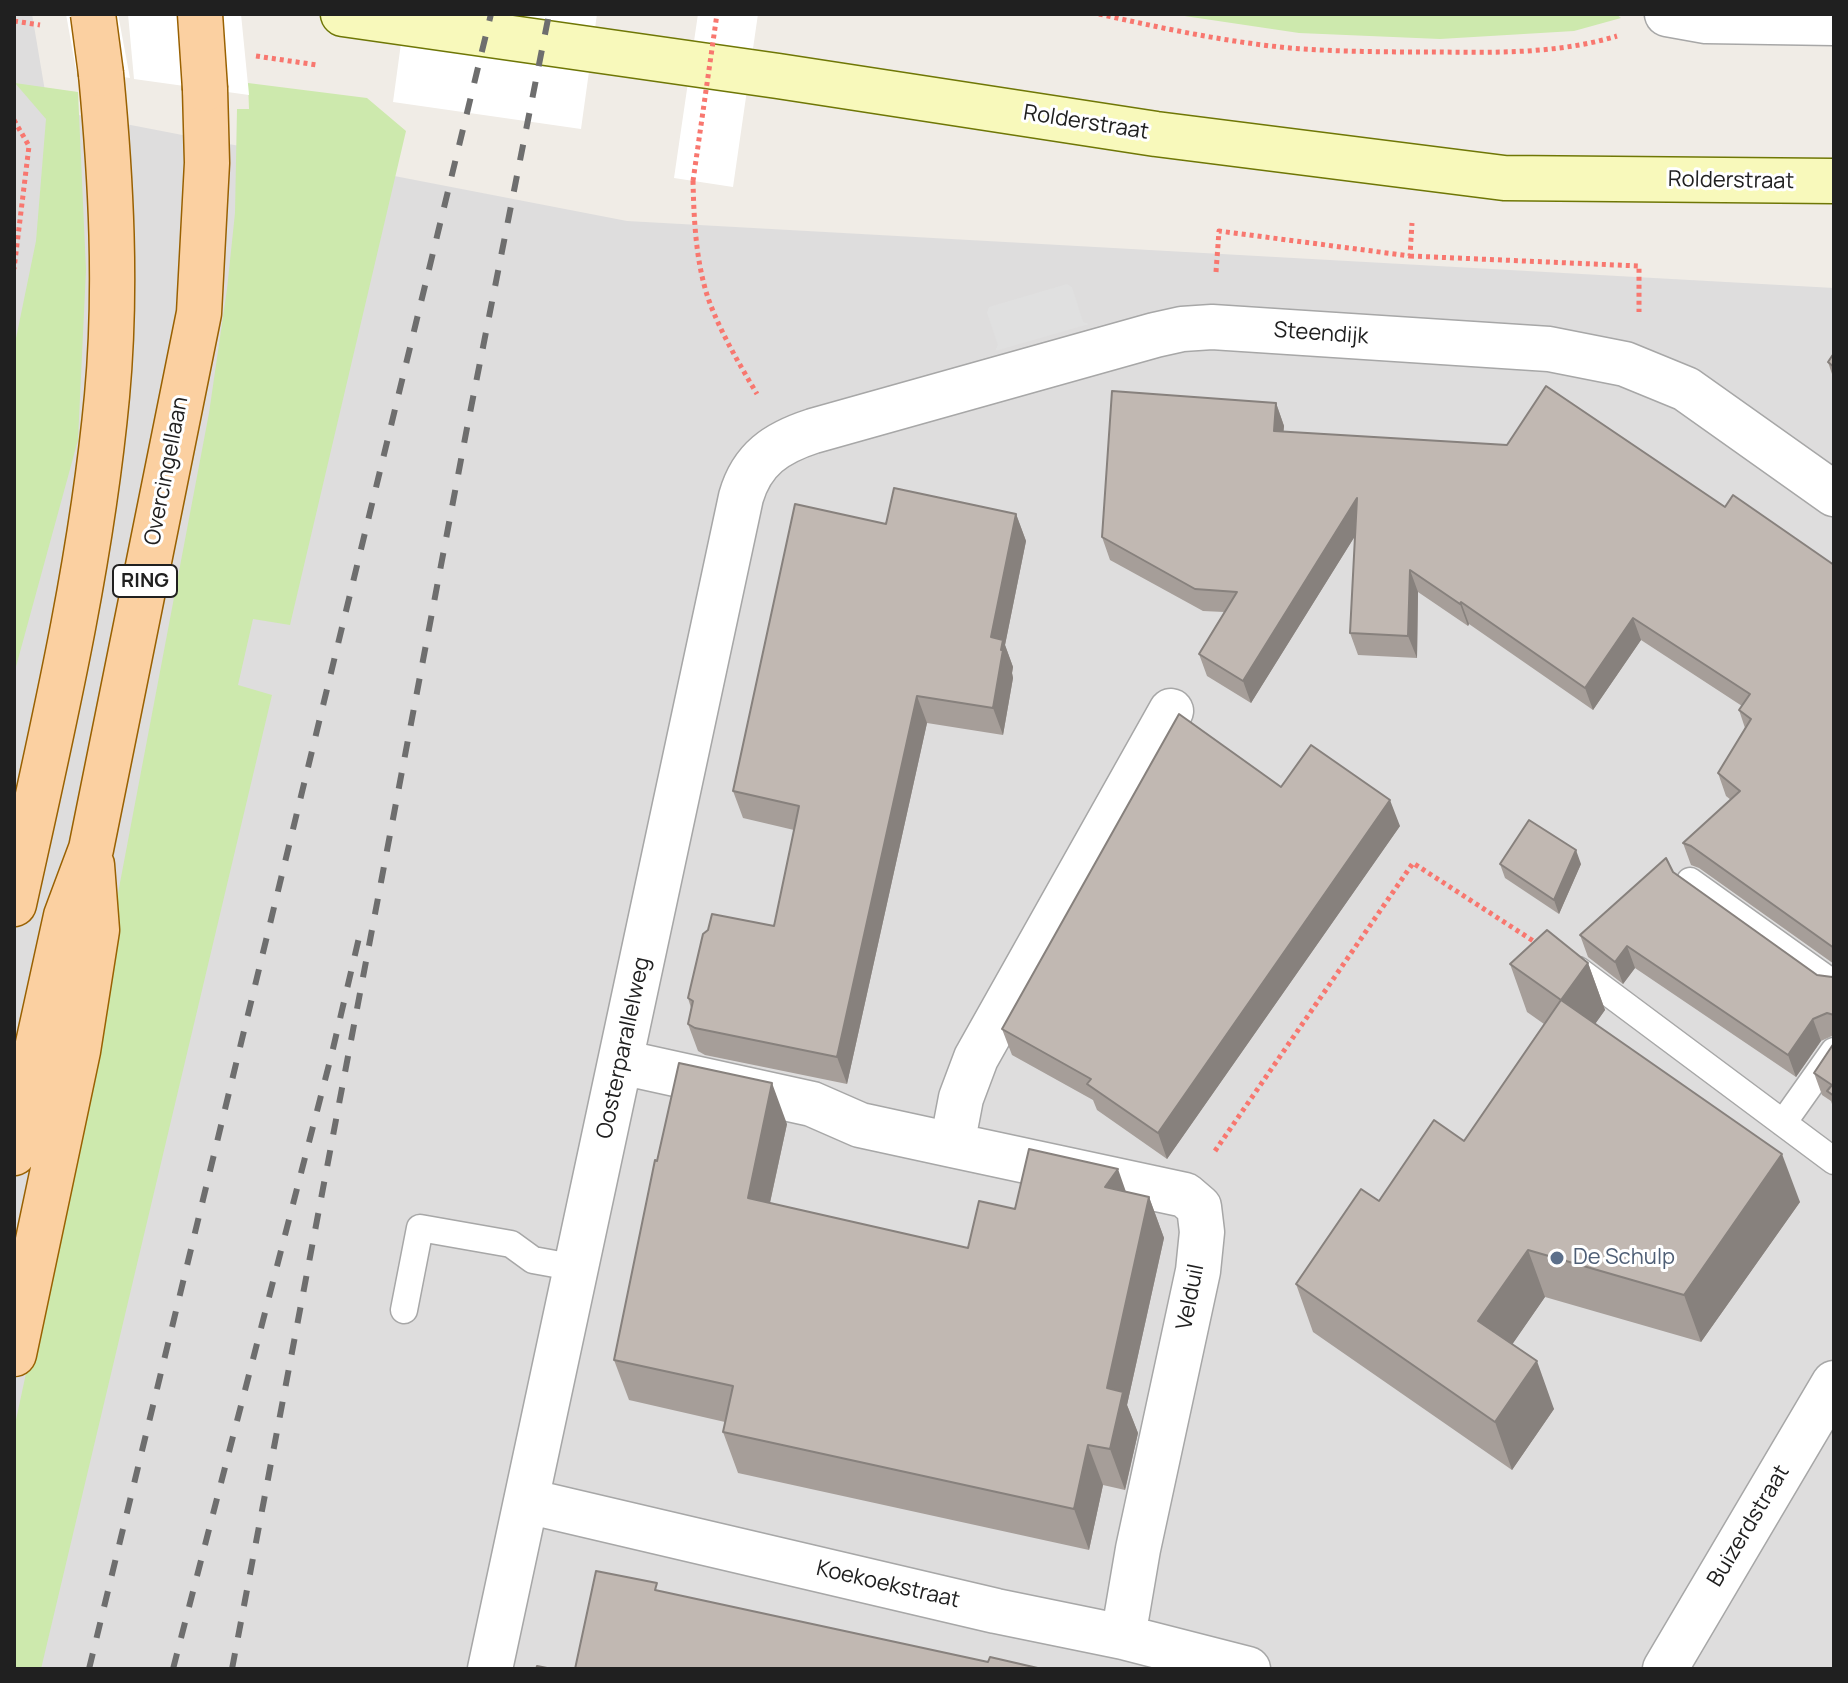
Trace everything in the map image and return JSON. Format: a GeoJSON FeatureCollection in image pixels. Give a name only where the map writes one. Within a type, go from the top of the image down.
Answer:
{"type":"FeatureCollection","features":[{"type":"Feature","properties":{"kind":"main road","name":"RING"},"geometry":{"type":"LineString","coordinates":[[14,904],[23,838],[66,666],[96,489],[107,392],[112,265],[101,74],[93,14]]}},
{"type":"Feature","properties":{"kind":"main road","name":"Overcingellaan"},"geometry":{"type":"LineString","coordinates":[[14,1153],[66,916],[91,849],[199,313],[207,163],[200,14]]}},
{"type":"Feature","properties":{"kind":"main road","name":"Rolderstraat"},"geometry":{"type":"LineString","coordinates":[[343,14],[1156,134],[1504,178],[1834,181]]}},
{"type":"Feature","properties":{"kind":"main road"},"geometry":{"type":"LineString","coordinates":[[14,1354],[78,1051],[97,930],[91,849]]}},
{"type":"Feature","properties":{"kind":"street"},"geometry":{"type":"LineString","coordinates":[[1667,14],[1706,21],[1834,23]]}},
{"type":"Feature","properties":{"kind":"street","name":"Steendijk"},"geometry":{"type":"LineString","coordinates":[[784,442],[813,431],[1155,335],[1212,327],[1549,349],[1625,364],[1686,389],[1834,494]]}},
{"type":"Feature","properties":{"kind":"street","name":"Oosterparallelweg"},"geometry":{"type":"LineString","coordinates":[[490,1669],[741,497],[755,464],[784,442]]}},
{"type":"Feature","properties":{"kind":"street"},"geometry":{"type":"LineString","coordinates":[[952,1145],[961,1098],[976,1058],[1171,711]]}},
{"type":"Feature","properties":{"kind":"street"},"geometry":{"type":"LineString","coordinates":[[621,1062],[812,1104],[860,1125],[1185,1195]]}},
{"type":"Feature","properties":{"kind":"street","name":"Velduil"},"geometry":{"type":"LineString","coordinates":[[1123,1637],[1138,1549],[1198,1271],[1202,1232],[1199,1207],[1185,1195]]}},
{"type":"Feature","properties":{"kind":"street","name":"Buizerdstraat"},"geometry":{"type":"LineString","coordinates":[[1665,1669],[1834,1383]]}},
{"type":"Feature","properties":{"kind":"street","name":"Koekoekstraat"},"geometry":{"type":"LineString","coordinates":[[527,1501],[996,1611],[1123,1637],[1248,1669]]}},
{"type":"Feature","properties":{"kind":"lane"},"geometry":{"type":"LineString","coordinates":[[1690,881],[1834,984]]}},
{"type":"Feature","properties":{"kind":"lane"},"geometry":{"type":"LineString","coordinates":[[1578,970],[1834,1161]]}},
{"type":"Feature","properties":{"kind":"lane"},"geometry":{"type":"LineString","coordinates":[[1783,1123],[1834,1051]]}},
{"type":"Feature","properties":{"kind":"lane"},"geometry":{"type":"LineString","coordinates":[[404,1310],[420,1228],[511,1244],[533,1260],[577,1268]]}},
{"type":"Feature","properties":{"kind":"path"},"geometry":{"type":"LineString","coordinates":[[717,14],[693,181],[694,225],[711,308],[736,359],[784,442]]}},
{"type":"Feature","properties":{"kind":"path"},"geometry":{"type":"LineString","coordinates":[[1099,14],[1155,27],[1289,48],[1373,52],[1484,53],[1589,44],[1623,34]]}},
{"type":"Feature","properties":{"kind":"path"},"geometry":{"type":"LineString","coordinates":[[14,120],[29,146],[14,269]]}},
{"type":"Feature","properties":{"kind":"path"},"geometry":{"type":"LineString","coordinates":[[1410,256],[1412,222]]}},
{"type":"Feature","properties":{"kind":"path"},"geometry":{"type":"LineString","coordinates":[[1216,274],[1219,231],[1410,256],[1639,266],[1640,308],[1637,321]]}},
{"type":"Feature","properties":{"kind":"path"},"geometry":{"type":"LineString","coordinates":[[1185,1195],[1413,863],[1578,970]]}},
{"type":"Feature","properties":{"kind":"shaded area"},"geometry":{"type":"Polygon","coordinates":[[[14,14],[32,14],[48,109],[627,221],[1834,288],[1834,1669],[14,1669],[14,14]]]}},
{"type":"Feature","properties":{"kind":"shaded area"},"geometry":{"type":"Polygon","coordinates":[[[1067,284],[1072,287],[1083,322],[1089,324],[995,351],[998,345],[987,313],[989,307],[1067,284]]]}},
{"type":"Feature","properties":{"kind":"green space"},"geometry":{"type":"Polygon","coordinates":[[[1171,14],[1616,14],[1621,18],[1574,31],[1440,39],[1299,33],[1171,14]]]}},
{"type":"Feature","properties":{"kind":"green space"},"geometry":{"type":"Polygon","coordinates":[[[15,83],[78,92],[86,270],[78,440],[14,674],[14,348],[36,241],[46,119],[15,83]]]}},
{"type":"Feature","properties":{"kind":"green space"},"geometry":{"type":"Polygon","coordinates":[[[248,83],[367,98],[406,131],[290,625],[253,619],[238,685],[272,695],[41,1669],[14,1669],[14,1429],[61,1211],[209,413],[235,213],[237,109],[249,109],[248,83]]]}},
{"type":"Feature","properties":{"kind":"pier"},"geometry":{"type":"Polygon","coordinates":[[[66,14],[118,14],[130,78],[76,70],[66,14]]]}},
{"type":"Feature","properties":{"kind":"pier"},"geometry":{"type":"Polygon","coordinates":[[[128,14],[241,14],[249,95],[134,79],[128,14]]]}},
{"type":"Feature","properties":{"kind":"pier"},"geometry":{"type":"Polygon","coordinates":[[[405,14],[597,14],[581,129],[393,102],[405,14]]]}},
{"type":"Feature","properties":{"kind":"pier"},"geometry":{"type":"Polygon","coordinates":[[[698,14],[758,14],[733,187],[674,178],[698,14]]]}},
{"type":"Feature","properties":{"kind":"building"},"geometry":{"type":"Polygon","coordinates":[[[1834,353],[1834,367],[1828,362],[1834,353]]]}},
{"type":"Feature","properties":{"kind":"building"},"geometry":{"type":"Polygon","coordinates":[[[1546,386],[1725,507],[1733,495],[1834,565],[1834,948],[1683,843],[1740,791],[1718,773],[1751,719],[1739,710],[1750,694],[1633,618],[1585,688],[1410,570],[1408,636],[1350,633],[1357,498],[1243,681],[1199,654],[1237,592],[1195,589],[1102,537],[1112,391],[1276,403],[1274,431],[1507,445],[1546,386]]]}},
{"type":"Feature","properties":{"kind":"building"},"geometry":{"type":"Polygon","coordinates":[[[894,488],[1016,514],[991,637],[1003,640],[993,708],[917,696],[837,1057],[695,1028],[688,1024],[693,1001],[688,998],[703,934],[708,930],[712,914],[774,926],[799,806],[733,791],[795,504],[886,524],[894,488]]]}},
{"type":"Feature","properties":{"kind":"building"},"geometry":{"type":"Polygon","coordinates":[[[1179,714],[1281,787],[1311,745],[1390,800],[1158,1133],[1087,1084],[1091,1079],[1002,1029],[1179,714]]]}},
{"type":"Feature","properties":{"kind":"building"},"geometry":{"type":"Polygon","coordinates":[[[1529,820],[1576,850],[1554,900],[1500,864],[1529,820]]]}},
{"type":"Feature","properties":{"kind":"building"},"geometry":{"type":"Polygon","coordinates":[[[1666,858],[1673,872],[1817,975],[1834,975],[1834,1015],[1827,1013],[1813,1019],[1788,1055],[1627,946],[1615,962],[1580,935],[1666,858]]]}},
{"type":"Feature","properties":{"kind":"building"},"geometry":{"type":"Polygon","coordinates":[[[1547,930],[1588,963],[1561,1000],[1510,964],[1547,930]]]}},
{"type":"Feature","properties":{"kind":"building","name":"De Schulp"},"geometry":{"type":"Polygon","coordinates":[[[1561,1000],[1782,1154],[1684,1295],[1528,1250],[1478,1321],[1537,1361],[1495,1422],[1296,1284],[1361,1189],[1379,1201],[1434,1120],[1464,1141],[1561,1000]]]}},
{"type":"Feature","properties":{"kind":"building"},"geometry":{"type":"Polygon","coordinates":[[[1834,1043],[1834,1096],[1827,1091],[1832,1085],[1814,1073],[1834,1043]]]}},
{"type":"Feature","properties":{"kind":"building"},"geometry":{"type":"Polygon","coordinates":[[[679,1063],[772,1083],[748,1198],[968,1248],[979,1201],[1015,1209],[1029,1149],[1118,1169],[1105,1187],[1149,1197],[1107,1388],[1123,1392],[1110,1449],[1088,1445],[1074,1509],[723,1432],[733,1386],[614,1360],[655,1160],[679,1063]]]}},
{"type":"Feature","properties":{"kind":"building"},"geometry":{"type":"Polygon","coordinates":[[[596,1571],[657,1583],[655,1590],[988,1662],[990,1657],[1042,1669],[575,1669],[596,1571]]]}},
{"type":"Feature","properties":{"kind":"railway"},"geometry":{"type":"LineString","coordinates":[[89,1669],[491,14]]}},
{"type":"Feature","properties":{"kind":"railway"},"geometry":{"type":"LineString","coordinates":[[232,1669],[467,428],[549,14]]}},
{"type":"Feature","properties":{"kind":"railway"},"geometry":{"type":"LineString","coordinates":[[173,1669],[332,1053],[361,929]]}},
{"type":"Feature","properties":{"kind":"place","name":"De Schulp"},"geometry":{"type":"Point","coordinates":[1557,1258]}}]}
